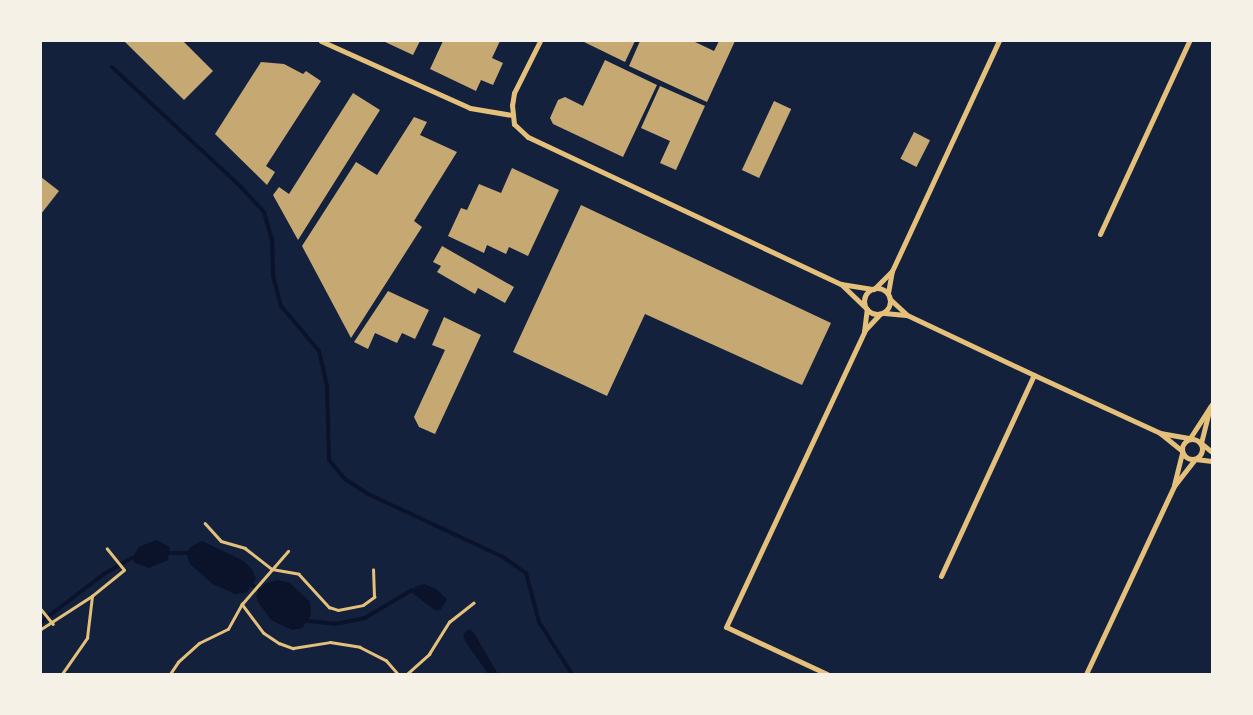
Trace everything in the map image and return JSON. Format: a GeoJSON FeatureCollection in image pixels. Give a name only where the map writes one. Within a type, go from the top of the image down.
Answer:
{"type":"FeatureCollection","features":[{"type":"Feature","properties":{"kind":"street"},"geometry":{"type":"LineString","coordinates":[[321,41],[470,108],[512,116]]}},
{"type":"Feature","properties":{"kind":"street"},"geometry":{"type":"LineString","coordinates":[[540,41],[514,93],[512,116],[514,124],[528,138],[840,284],[866,308],[882,314],[907,315]]}},
{"type":"Feature","properties":{"kind":"street"},"geometry":{"type":"LineString","coordinates":[[999,41],[892,271],[888,293],[891,300],[907,315],[1160,433],[1190,438],[1201,443],[1212,452]]}},
{"type":"Feature","properties":{"kind":"street"},"geometry":{"type":"LineString","coordinates":[[1100,234],[1189,41]]}},
{"type":"Feature","properties":{"kind":"street"},"geometry":{"type":"LineString","coordinates":[[864,332],[866,296],[892,271]]}},
{"type":"Feature","properties":{"kind":"street"},"geometry":{"type":"LineString","coordinates":[[840,284],[874,288],[888,293]]}},
{"type":"Feature","properties":{"kind":"street"},"geometry":{"type":"LineString","coordinates":[[827,674],[726,627],[864,332],[882,314],[891,300]]}},
{"type":"Feature","properties":{"kind":"street"},"geometry":{"type":"LineString","coordinates":[[941,576],[1034,375]]}},
{"type":"Feature","properties":{"kind":"street"},"geometry":{"type":"LineString","coordinates":[[1086,674],[1174,486],[1182,445],[1190,438],[1211,406]]}},
{"type":"Feature","properties":{"kind":"street"},"geometry":{"type":"LineString","coordinates":[[1174,486],[1202,453],[1201,443],[1211,406]]}},
{"type":"Feature","properties":{"kind":"street"},"geometry":{"type":"LineString","coordinates":[[1160,433],[1188,458],[1212,461]]}},
{"type":"Feature","properties":{"kind":"path"},"geometry":{"type":"LineString","coordinates":[[205,523],[221,541],[244,548],[272,569],[299,574],[329,607],[338,610],[364,605],[374,597],[373,570]]}},
{"type":"Feature","properties":{"kind":"path"},"geometry":{"type":"LineString","coordinates":[[41,630],[54,624],[124,570],[108,549]]}},
{"type":"Feature","properties":{"kind":"path"},"geometry":{"type":"LineString","coordinates":[[170,674],[178,662],[199,643],[228,629],[242,604],[288,551]]}},
{"type":"Feature","properties":{"kind":"path"},"geometry":{"type":"LineString","coordinates":[[62,674],[87,638],[92,596]]}},
{"type":"Feature","properties":{"kind":"path"},"geometry":{"type":"LineString","coordinates":[[407,674],[429,654],[449,622],[473,603]]}},
{"type":"Feature","properties":{"kind":"path"},"geometry":{"type":"LineString","coordinates":[[242,604],[264,633],[278,643],[293,648],[330,642],[360,647],[386,660],[398,674]]}},
{"type":"Feature","properties":{"kind":"path"},"geometry":{"type":"LineString","coordinates":[[41,609],[54,624]]}},
{"type":"Feature","properties":{"kind":"water"},"geometry":{"type":"Polygon","coordinates":[[[156,540],[170,547],[168,560],[149,568],[135,563],[132,558],[139,547],[156,540]]]}},
{"type":"Feature","properties":{"kind":"water"},"geometry":{"type":"Polygon","coordinates":[[[202,541],[242,560],[252,569],[256,579],[246,593],[235,594],[213,584],[190,564],[186,553],[192,546],[202,541]]]}},
{"type":"Feature","properties":{"kind":"water"},"geometry":{"type":"Polygon","coordinates":[[[277,580],[290,583],[310,602],[311,615],[302,628],[292,630],[271,620],[258,602],[256,595],[265,584],[277,580]]]}},
{"type":"Feature","properties":{"kind":"water"},"geometry":{"type":"Polygon","coordinates":[[[424,584],[436,589],[447,599],[441,610],[436,611],[412,593],[416,586],[424,584]]]}},
{"type":"Feature","properties":{"kind":"water"},"geometry":{"type":"Polygon","coordinates":[[[470,629],[498,674],[488,674],[465,641],[463,634],[470,629]]]}},
{"type":"Feature","properties":{"kind":"building"},"geometry":{"type":"Polygon","coordinates":[[[124,41],[183,41],[213,71],[184,100],[124,41]]]}},
{"type":"Feature","properties":{"kind":"building"},"geometry":{"type":"Polygon","coordinates":[[[383,41],[420,41],[413,55],[383,41]]]}},
{"type":"Feature","properties":{"kind":"building"},"geometry":{"type":"Polygon","coordinates":[[[443,41],[500,41],[492,58],[503,63],[493,85],[481,80],[476,91],[430,69],[443,41]]]}},
{"type":"Feature","properties":{"kind":"building"},"geometry":{"type":"Polygon","coordinates":[[[582,41],[635,41],[625,62],[582,41]]]}},
{"type":"Feature","properties":{"kind":"building"},"geometry":{"type":"Polygon","coordinates":[[[640,41],[693,41],[714,51],[719,41],[735,41],[707,102],[629,66],[640,41]]]}},
{"type":"Feature","properties":{"kind":"building"},"geometry":{"type":"Polygon","coordinates":[[[605,60],[657,85],[623,157],[553,124],[550,118],[558,100],[565,97],[583,106],[605,60]]]}},
{"type":"Feature","properties":{"kind":"building"},"geometry":{"type":"Polygon","coordinates":[[[261,62],[284,64],[303,74],[306,71],[321,81],[266,166],[275,172],[267,185],[215,134],[261,62]]]}},
{"type":"Feature","properties":{"kind":"building"},"geometry":{"type":"Polygon","coordinates":[[[660,86],[705,106],[676,170],[660,163],[670,141],[641,128],[660,86]]]}},
{"type":"Feature","properties":{"kind":"building"},"geometry":{"type":"Polygon","coordinates":[[[353,93],[380,110],[298,240],[273,195],[279,187],[289,194],[353,93]]]}},
{"type":"Feature","properties":{"kind":"building"},"geometry":{"type":"Polygon","coordinates":[[[774,101],[791,109],[759,178],[742,170],[774,101]]]}},
{"type":"Feature","properties":{"kind":"building"},"geometry":{"type":"Polygon","coordinates":[[[414,117],[427,122],[420,135],[457,152],[414,221],[422,227],[351,338],[302,246],[356,162],[377,175],[414,117]]]}},
{"type":"Feature","properties":{"kind":"building"},"geometry":{"type":"Polygon","coordinates":[[[914,132],[930,140],[916,167],[900,159],[914,132]]]}},
{"type":"Feature","properties":{"kind":"building"},"geometry":{"type":"Polygon","coordinates":[[[512,168],[559,190],[528,256],[509,247],[506,254],[487,245],[484,253],[448,236],[461,208],[467,210],[479,184],[501,193],[512,168]]]}},
{"type":"Feature","properties":{"kind":"building"},"geometry":{"type":"Polygon","coordinates":[[[41,177],[59,191],[41,214],[41,177]]]}},
{"type":"Feature","properties":{"kind":"building"},"geometry":{"type":"Polygon","coordinates":[[[581,205],[831,323],[802,385],[645,314],[607,396],[513,352],[581,205]]]}},
{"type":"Feature","properties":{"kind":"building"},"geometry":{"type":"Polygon","coordinates":[[[442,246],[514,287],[505,303],[478,288],[475,294],[437,272],[441,266],[433,262],[442,246]]]}},
{"type":"Feature","properties":{"kind":"building"},"geometry":{"type":"Polygon","coordinates":[[[388,291],[429,310],[415,339],[402,333],[397,343],[375,333],[368,349],[354,342],[388,291]]]}},
{"type":"Feature","properties":{"kind":"building"},"geometry":{"type":"Polygon","coordinates":[[[444,317],[481,335],[435,434],[419,427],[414,417],[445,350],[432,345],[444,317]]]}},
{"type":"Feature","properties":{"kind":"waterway"},"geometry":{"type":"LineString","coordinates":[[112,67],[238,184],[264,212],[272,240],[273,276],[281,306],[319,351],[327,387],[329,460],[345,479],[368,494],[503,557],[526,573],[539,622],[572,674]]}},
{"type":"Feature","properties":{"kind":"waterway"},"geometry":{"type":"LineString","coordinates":[[170,553],[186,553]]}},
{"type":"Feature","properties":{"kind":"waterway"},"geometry":{"type":"LineString","coordinates":[[41,622],[104,574],[132,558]]}},
{"type":"Feature","properties":{"kind":"waterway"},"geometry":{"type":"LineString","coordinates":[[252,585],[260,590]]}},
{"type":"Feature","properties":{"kind":"waterway"},"geometry":{"type":"LineString","coordinates":[[308,621],[335,624],[365,618],[412,590]]}}]}
